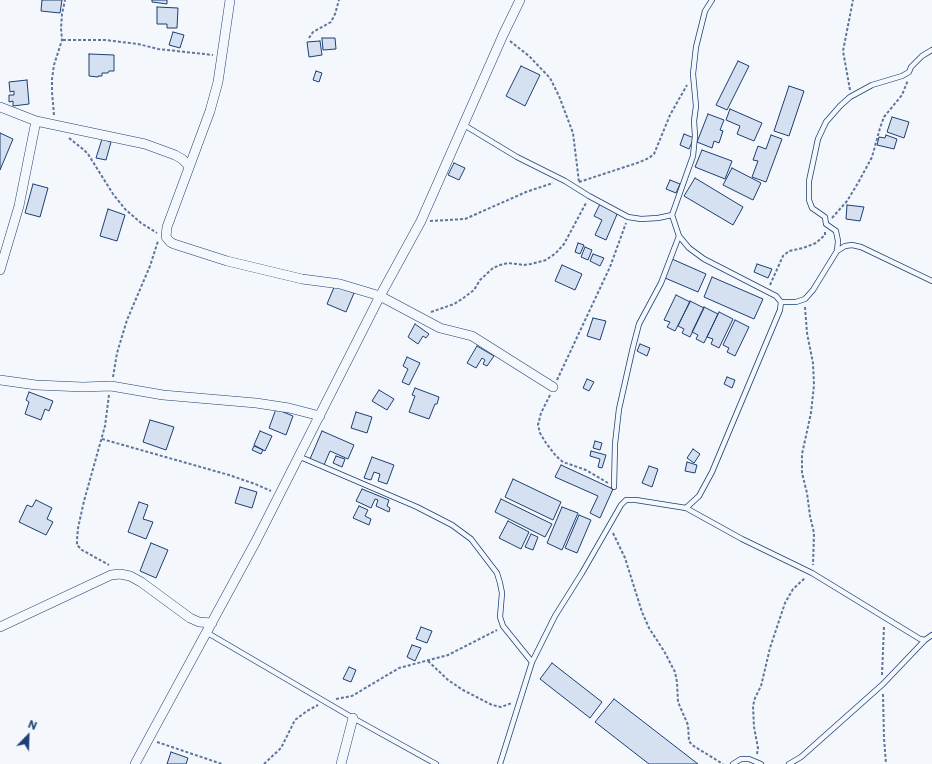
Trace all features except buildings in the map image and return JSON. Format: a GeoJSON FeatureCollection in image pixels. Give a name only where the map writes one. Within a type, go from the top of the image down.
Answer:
{"type":"FeatureCollection","features":[{"type":"Feature","properties":{"kind":"street"},"geometry":{"type":"LineString","coordinates":[[230,0],[218,82],[210,111],[168,227],[166,237],[170,242],[227,261],[302,279],[340,284],[380,296],[440,328],[472,336],[553,387]]}},
{"type":"Feature","properties":{"kind":"street"},"geometry":{"type":"LineString","coordinates":[[135,764],[280,495],[298,456],[320,416],[380,296],[421,221],[503,35],[520,0]]}},
{"type":"Feature","properties":{"kind":"street"},"geometry":{"type":"LineString","coordinates":[[0,108],[36,121],[145,144],[182,159],[189,166]]}},
{"type":"Feature","properties":{"kind":"street"},"geometry":{"type":"LineString","coordinates":[[0,270],[19,206],[36,121]]}},
{"type":"Feature","properties":{"kind":"street"},"geometry":{"type":"LineString","coordinates":[[0,380],[36,385],[83,387],[111,386],[163,395],[256,403],[289,408],[320,416]]}},
{"type":"Feature","properties":{"kind":"street"},"geometry":{"type":"LineString","coordinates":[[0,627],[98,580],[111,575],[120,574],[130,576],[141,582],[190,618],[199,622],[212,623]]}},
{"type":"Feature","properties":{"kind":"street"},"geometry":{"type":"LineString","coordinates":[[341,764],[352,718]]}},
{"type":"Feature","properties":{"kind":"lane"},"geometry":{"type":"LineString","coordinates":[[686,508],[699,496],[712,472],[780,310],[781,302],[776,296],[768,291],[704,259],[688,248],[679,236],[672,215],[693,156],[696,106],[693,74],[696,47],[705,11],[712,0]]}},
{"type":"Feature","properties":{"kind":"lane"},"geometry":{"type":"LineString","coordinates":[[781,302],[796,302],[805,299],[813,290],[837,251],[838,241],[836,232],[826,224],[825,217],[812,208],[809,200],[809,181],[814,156],[818,139],[826,122],[850,97],[872,85],[902,76],[908,72],[922,56],[932,50]]}},
{"type":"Feature","properties":{"kind":"lane"},"geometry":{"type":"LineString","coordinates":[[464,126],[517,157],[565,181],[628,217],[641,219],[672,215]]}},
{"type":"Feature","properties":{"kind":"lane"},"geometry":{"type":"LineString","coordinates":[[614,487],[616,437],[619,409],[633,346],[639,324],[661,282],[679,236]]}},
{"type":"Feature","properties":{"kind":"lane"},"geometry":{"type":"LineString","coordinates":[[837,251],[845,246],[852,245],[861,247],[932,281]]}},
{"type":"Feature","properties":{"kind":"lane"},"geometry":{"type":"LineString","coordinates":[[298,456],[417,508],[452,525],[471,539],[496,573],[500,583],[502,593],[500,617],[504,626],[532,662]]}},
{"type":"Feature","properties":{"kind":"lane"},"geometry":{"type":"LineString","coordinates":[[500,764],[532,662],[555,616],[582,573],[621,505],[626,500],[636,500],[686,508],[742,539],[812,573],[920,639],[925,640]]}},
{"type":"Feature","properties":{"kind":"lane"},"geometry":{"type":"LineString","coordinates":[[206,632],[326,701],[352,718],[436,764]]}},
{"type":"Feature","properties":{"kind":"lane"},"geometry":{"type":"LineString","coordinates":[[788,764],[801,757],[883,684],[925,640],[932,635]]}},
{"type":"Feature","properties":{"kind":"lane"},"geometry":{"type":"LineString","coordinates":[[733,764],[740,759],[749,759],[759,763]]}},
{"type":"Feature","properties":{"kind":"path"},"geometry":{"type":"LineString","coordinates":[[65,0],[61,28],[62,40],[54,65],[52,79],[53,111],[57,126],[71,141],[88,154],[124,209],[141,223],[160,234],[150,266],[127,320],[117,353],[105,426],[78,528],[77,545],[82,550],[111,566]]}},
{"type":"Feature","properties":{"kind":"path"},"geometry":{"type":"LineString","coordinates":[[309,38],[313,32],[331,22],[335,14],[338,0]]}},
{"type":"Feature","properties":{"kind":"path"},"geometry":{"type":"LineString","coordinates":[[850,97],[843,51],[853,0]]}},
{"type":"Feature","properties":{"kind":"path"},"geometry":{"type":"LineString","coordinates":[[503,35],[530,56],[550,78],[573,133],[579,182],[582,192]]}},
{"type":"Feature","properties":{"kind":"path"},"geometry":{"type":"LineString","coordinates":[[62,40],[105,40],[222,56]]}},
{"type":"Feature","properties":{"kind":"path"},"geometry":{"type":"LineString","coordinates":[[768,291],[783,256],[789,250],[803,248],[816,243],[825,235],[826,224],[836,215],[858,183],[872,157],[884,117],[902,95],[908,82],[911,67]]}},
{"type":"Feature","properties":{"kind":"path"},"geometry":{"type":"LineString","coordinates":[[579,182],[640,162],[654,154],[670,115],[693,74]]}},
{"type":"Feature","properties":{"kind":"path"},"geometry":{"type":"LineString","coordinates":[[421,221],[465,219],[526,192],[546,185],[565,181]]}},
{"type":"Feature","properties":{"kind":"path"},"geometry":{"type":"LineString","coordinates":[[418,316],[454,304],[474,290],[487,273],[500,264],[531,264],[546,260],[556,253],[564,244],[589,196]]}},
{"type":"Feature","properties":{"kind":"path"},"geometry":{"type":"LineString","coordinates":[[614,487],[591,473],[563,462],[556,456],[546,443],[540,433],[538,425],[541,413],[610,266],[628,217]]}},
{"type":"Feature","properties":{"kind":"path"},"geometry":{"type":"LineString","coordinates":[[759,763],[754,727],[753,706],[755,698],[762,686],[770,648],[785,603],[793,589],[812,573],[815,550],[814,533],[802,473],[802,454],[811,412],[814,385],[813,363],[807,333],[805,299]]}},
{"type":"Feature","properties":{"kind":"path"},"geometry":{"type":"LineString","coordinates":[[101,438],[229,475],[280,495]]}},
{"type":"Feature","properties":{"kind":"path"},"geometry":{"type":"LineString","coordinates":[[609,525],[625,558],[642,612],[649,628],[664,651],[675,672],[678,702],[688,725],[689,741],[723,764]]}},
{"type":"Feature","properties":{"kind":"path"},"geometry":{"type":"LineString","coordinates":[[884,617],[881,663],[886,764]]}},
{"type":"Feature","properties":{"kind":"path"},"geometry":{"type":"LineString","coordinates":[[264,764],[281,748],[295,720],[307,711],[326,701],[352,696],[399,668],[448,655],[504,626]]}},
{"type":"Feature","properties":{"kind":"path"},"geometry":{"type":"LineString","coordinates":[[428,661],[448,680],[463,690],[492,705],[501,707],[519,701]]}},
{"type":"Feature","properties":{"kind":"path"},"geometry":{"type":"LineString","coordinates":[[148,739],[222,764]]}}]}
